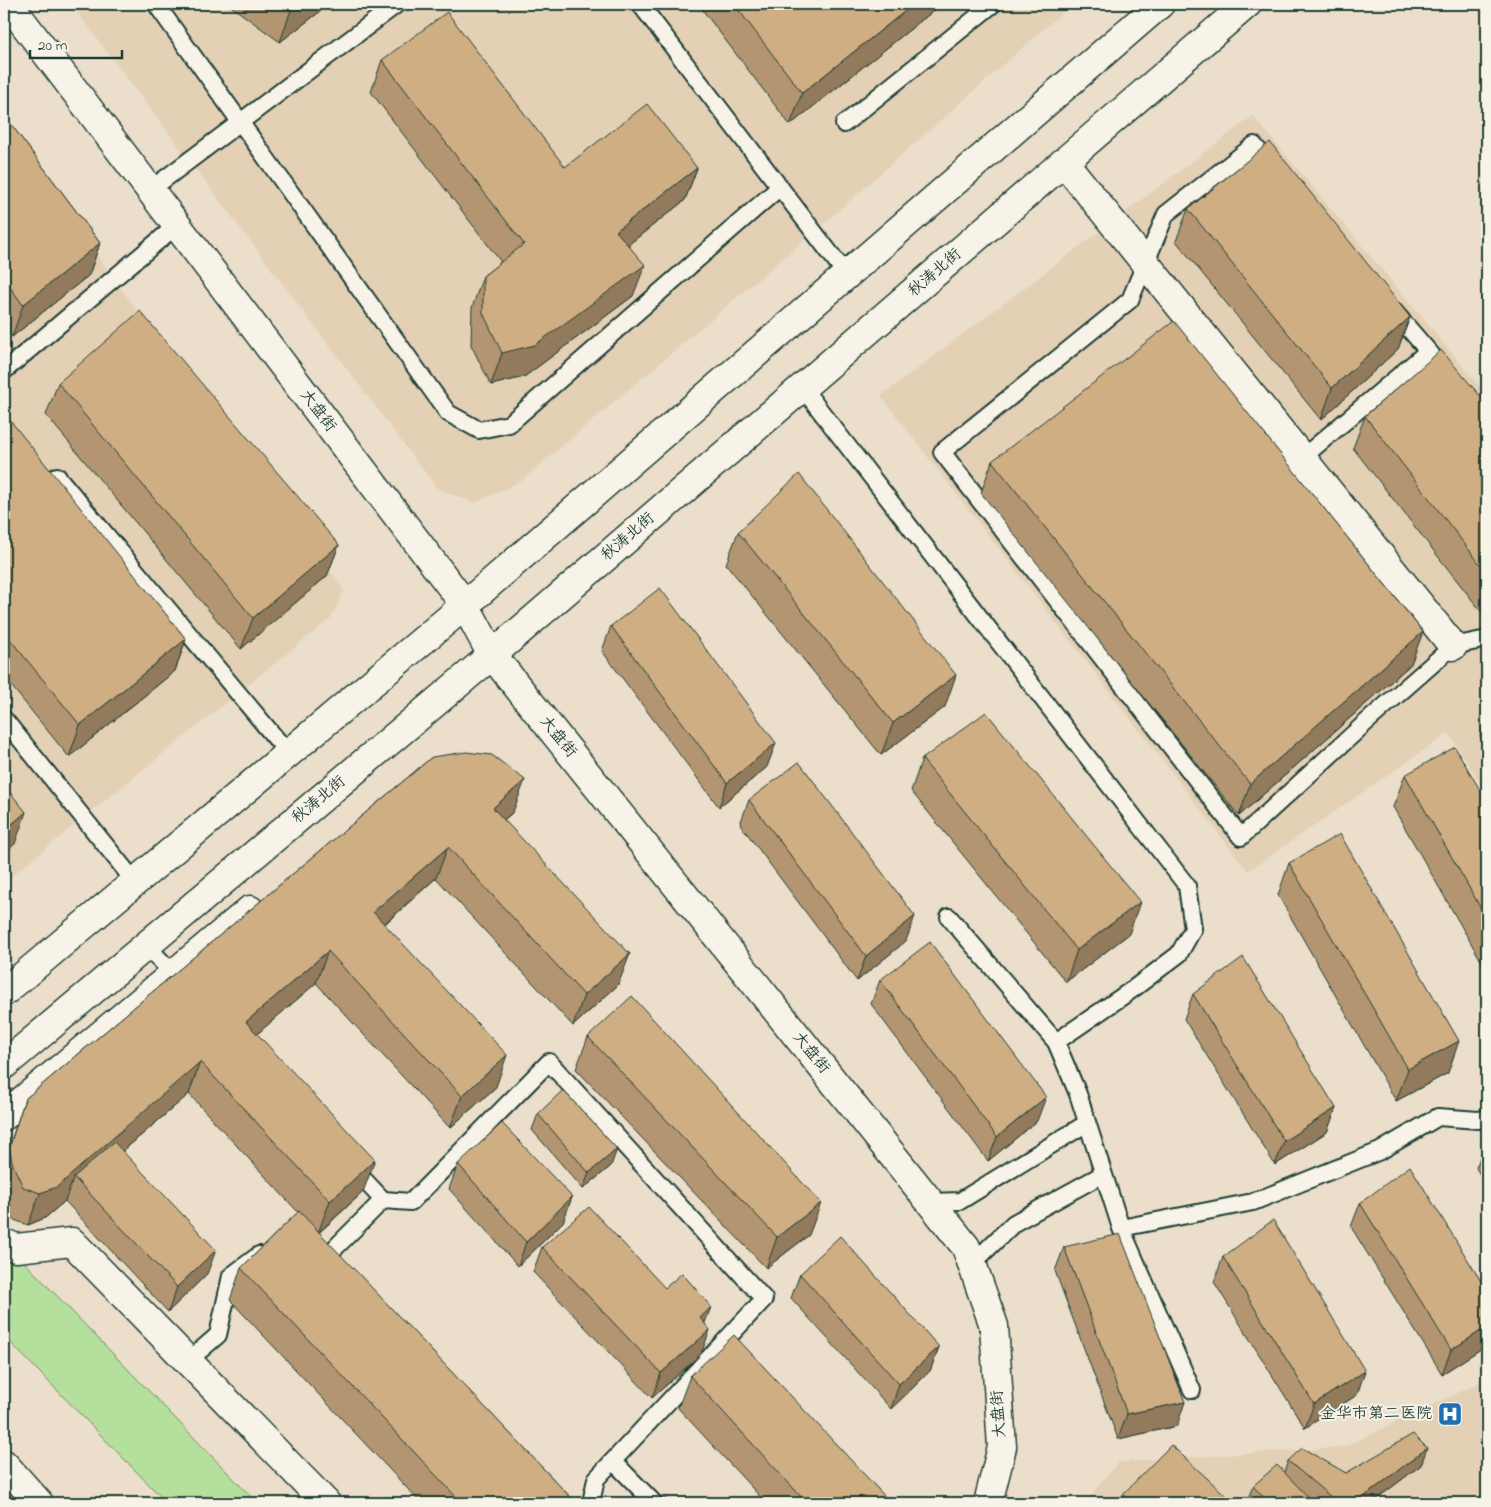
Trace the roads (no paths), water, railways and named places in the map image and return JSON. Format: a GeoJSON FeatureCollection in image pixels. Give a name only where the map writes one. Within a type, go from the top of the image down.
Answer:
{"type":"FeatureCollection","features":[{"type":"Feature","properties":{"kind":"street","name":"大盘街"},"geometry":{"type":"LineString","coordinates":[[9,4],[465,605],[492,655],[966,1247],[994,1326],[1002,1447],[988,1503]]}},
{"type":"Feature","properties":{"kind":"street"},"geometry":{"type":"LineString","coordinates":[[4,992],[465,605],[1160,4]]}},
{"type":"Feature","properties":{"kind":"street","name":"秋涛北街"},"geometry":{"type":"LineString","coordinates":[[4,1065],[492,655],[1247,4]]}},
{"type":"Feature","properties":{"kind":"street"},"geometry":{"type":"LineString","coordinates":[[1064,162],[1453,646]]}},
{"type":"Feature","properties":{"kind":"street"},"geometry":{"type":"LineString","coordinates":[[4,1116],[180,981],[271,892]]}},
{"type":"Feature","properties":{"kind":"street"},"geometry":{"type":"LineString","coordinates":[[4,1243],[16,1248],[72,1242],[326,1503]]}},
{"type":"Feature","properties":{"kind":"street"},"geometry":{"type":"LineString","coordinates":[[4,1464],[39,1503]]}},
{"type":"Feature","properties":{"kind":"lane"},"geometry":{"type":"LineString","coordinates":[[156,4],[448,413],[480,430],[509,424],[780,187]]}},
{"type":"Feature","properties":{"kind":"lane"},"geometry":{"type":"LineString","coordinates":[[150,190],[397,4]]}},
{"type":"Feature","properties":{"kind":"lane"},"geometry":{"type":"LineString","coordinates":[[640,4],[846,274]]}},
{"type":"Feature","properties":{"kind":"lane"},"geometry":{"type":"LineString","coordinates":[[844,124],[993,4]]}},
{"type":"Feature","properties":{"kind":"lane"},"geometry":{"type":"LineString","coordinates":[[1286,184],[1254,146],[1166,214],[1130,300],[942,452],[1241,837],[1453,646],[1487,639]]}},
{"type":"Feature","properties":{"kind":"lane"},"geometry":{"type":"LineString","coordinates":[[4,371],[177,226]]}},
{"type":"Feature","properties":{"kind":"lane"},"geometry":{"type":"LineString","coordinates":[[1383,298],[1458,386]]}},
{"type":"Feature","properties":{"kind":"lane"},"geometry":{"type":"LineString","coordinates":[[1302,458],[1428,351]]}},
{"type":"Feature","properties":{"kind":"lane"},"geometry":{"type":"LineString","coordinates":[[802,387],[1187,886],[1193,929],[1179,954],[1134,989],[1056,1042]]}},
{"type":"Feature","properties":{"kind":"lane"},"geometry":{"type":"LineString","coordinates":[[57,476],[288,753]]}},
{"type":"Feature","properties":{"kind":"lane"},"geometry":{"type":"LineString","coordinates":[[4,719],[135,882]]}},
{"type":"Feature","properties":{"kind":"lane"},"geometry":{"type":"LineString","coordinates":[[949,917],[1056,1042],[1078,1094],[1121,1228],[1192,1390]]}},
{"type":"Feature","properties":{"kind":"lane"},"geometry":{"type":"LineString","coordinates":[[146,945],[180,981]]}},
{"type":"Feature","properties":{"kind":"lane"},"geometry":{"type":"LineString","coordinates":[[342,1156],[383,1200],[411,1202],[549,1062],[764,1299],[596,1480],[591,1503]]}},
{"type":"Feature","properties":{"kind":"lane"},"geometry":{"type":"LineString","coordinates":[[1121,1228],[1253,1202],[1380,1151],[1438,1117],[1478,1120],[1487,1118]]}},
{"type":"Feature","properties":{"kind":"lane"},"geometry":{"type":"LineString","coordinates":[[930,1202],[960,1201],[1088,1123]]}},
{"type":"Feature","properties":{"kind":"lane"},"geometry":{"type":"LineString","coordinates":[[972,1264],[1014,1223],[1104,1174]]}},
{"type":"Feature","properties":{"kind":"lane"},"geometry":{"type":"LineString","coordinates":[[327,1256],[383,1200]]}},
{"type":"Feature","properties":{"kind":"lane"},"geometry":{"type":"LineString","coordinates":[[303,1242],[327,1256],[341,1271]]}},
{"type":"Feature","properties":{"kind":"lane"},"geometry":{"type":"LineString","coordinates":[[188,1361],[218,1335],[231,1276],[272,1244]]}},
{"type":"Feature","properties":{"kind":"lane"},"geometry":{"type":"LineString","coordinates":[[726,1340],[740,1354]]}},
{"type":"Feature","properties":{"kind":"lane"},"geometry":{"type":"LineString","coordinates":[[613,1461],[654,1503]]}},
{"type":"Feature","properties":{"kind":"place","name":"金华市第二医院"},"geometry":{"type":"Point","coordinates":[1450,1414]}}]}
